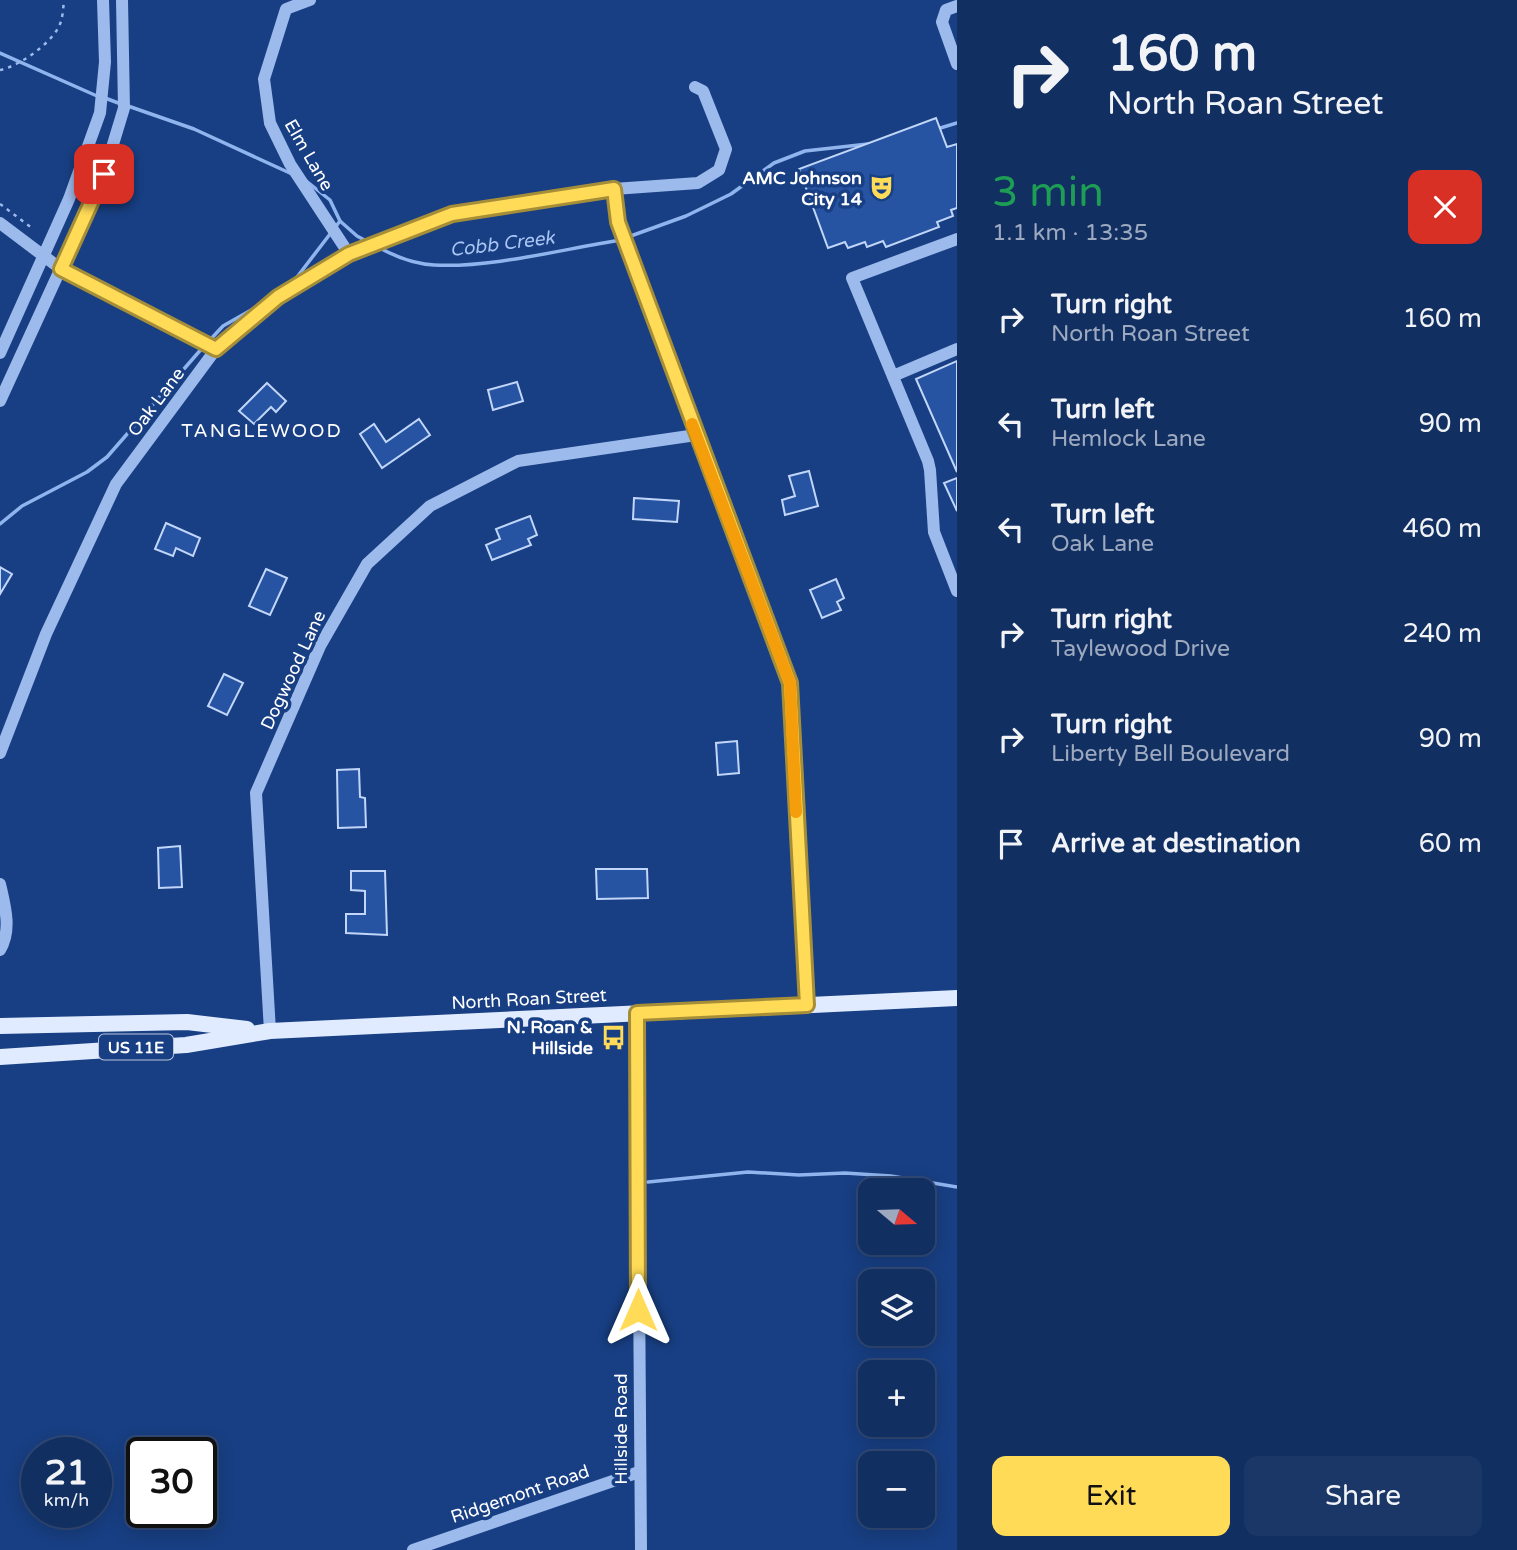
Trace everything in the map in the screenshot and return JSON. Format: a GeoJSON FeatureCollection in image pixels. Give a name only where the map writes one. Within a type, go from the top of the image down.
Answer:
{"type":"FeatureCollection","features":[{"type":"Feature","properties":{"kind":"main road","name":"North Roan Street"},"geometry":{"type":"LineString","coordinates":[[0,1057],[186,1045],[270,1031],[957,998]]}},
{"type":"Feature","properties":{"kind":"main road","name":"North Roan Street"},"geometry":{"type":"LineString","coordinates":[[0,1026],[187,1022],[270,1031]]}},
{"type":"Feature","properties":{"kind":"street"},"geometry":{"type":"LineString","coordinates":[[0,353],[45,257],[100,113],[105,62],[103,0]]}},
{"type":"Feature","properties":{"kind":"street"},"geometry":{"type":"LineString","coordinates":[[0,401],[104,174],[124,108],[122,0]]}},
{"type":"Feature","properties":{"kind":"street","name":"Elm Lane"},"geometry":{"type":"LineString","coordinates":[[310,0],[286,9],[282,21],[264,79],[270,123],[290,164],[349,254]]}},
{"type":"Feature","properties":{"kind":"street"},"geometry":{"type":"LineString","coordinates":[[957,6],[946,10],[942,22],[954,45],[957,64]]}},
{"type":"Feature","properties":{"kind":"street","name":"Oak Lane"},"geometry":{"type":"LineString","coordinates":[[0,753],[46,634],[116,484],[216,349],[278,297],[349,254],[452,214],[614,189],[698,183],[719,170],[726,149],[703,91],[695,87]]}},
{"type":"Feature","properties":{"kind":"street"},"geometry":{"type":"LineString","coordinates":[[614,189],[618,222],[790,683],[807,1005]]}},
{"type":"Feature","properties":{"kind":"street"},"geometry":{"type":"LineString","coordinates":[[0,223],[61,269],[216,349]]}},
{"type":"Feature","properties":{"kind":"street"},"geometry":{"type":"LineString","coordinates":[[957,239],[852,278],[930,470],[934,533],[957,591]]}},
{"type":"Feature","properties":{"kind":"street"},"geometry":{"type":"LineString","coordinates":[[892,376],[957,349]]}},
{"type":"Feature","properties":{"kind":"street","name":"Dogwood Lane"},"geometry":{"type":"LineString","coordinates":[[270,1031],[256,793],[320,646],[367,564],[430,506],[518,461],[696,435]]}},
{"type":"Feature","properties":{"kind":"street"},"geometry":{"type":"LineString","coordinates":[[0,884],[7,911],[7,931],[0,950]]}},
{"type":"Feature","properties":{"kind":"street","name":"Hillside Road"},"geometry":{"type":"LineString","coordinates":[[637,1013],[641,1550]]}},
{"type":"Feature","properties":{"kind":"street","name":"Ridgemont Road"},"geometry":{"type":"LineString","coordinates":[[413,1550],[639,1472]]}},
{"type":"Feature","properties":{"kind":"path"},"geometry":{"type":"LineString","coordinates":[[0,71],[14,67],[50,40],[60,25],[64,0]]}},
{"type":"Feature","properties":{"kind":"path"},"geometry":{"type":"LineString","coordinates":[[0,204],[32,228]]}},
{"type":"Feature","properties":{"kind":"building","name":"AMC Johnson City 14"},"geometry":{"type":"Polygon","coordinates":[[[936,118],[947,147],[957,144],[957,208],[951,210],[953,216],[937,222],[939,227],[886,247],[883,241],[867,247],[865,242],[848,248],[845,242],[828,248],[799,169],[936,118]]]}},
{"type":"Feature","properties":{"kind":"building"},"geometry":{"type":"Polygon","coordinates":[[[957,361],[957,472],[916,379],[957,361]]]}},
{"type":"Feature","properties":{"kind":"building"},"geometry":{"type":"Polygon","coordinates":[[[517,382],[523,401],[493,410],[488,390],[517,382]]]}},
{"type":"Feature","properties":{"kind":"building"},"geometry":{"type":"Polygon","coordinates":[[[267,383],[286,401],[276,412],[271,407],[254,424],[239,411],[267,383]]]}},
{"type":"Feature","properties":{"kind":"building"},"geometry":{"type":"Polygon","coordinates":[[[419,419],[430,435],[382,468],[360,434],[374,424],[386,442],[419,419]]]}},
{"type":"Feature","properties":{"kind":"building"},"geometry":{"type":"Polygon","coordinates":[[[809,471],[818,506],[785,515],[782,500],[795,496],[789,476],[809,471]]]}},
{"type":"Feature","properties":{"kind":"building"},"geometry":{"type":"Polygon","coordinates":[[[957,478],[957,511],[944,483],[957,478]]]}},
{"type":"Feature","properties":{"kind":"building"},"geometry":{"type":"Polygon","coordinates":[[[634,498],[679,501],[677,522],[633,519],[634,498]]]}},
{"type":"Feature","properties":{"kind":"building"},"geometry":{"type":"Polygon","coordinates":[[[530,516],[537,535],[528,539],[531,545],[492,560],[486,545],[500,539],[496,529],[530,516]]]}},
{"type":"Feature","properties":{"kind":"building"},"geometry":{"type":"Polygon","coordinates":[[[166,523],[200,538],[193,556],[176,548],[173,556],[155,549],[166,523]]]}},
{"type":"Feature","properties":{"kind":"building"},"geometry":{"type":"Polygon","coordinates":[[[0,567],[12,574],[0,594],[0,567]]]}},
{"type":"Feature","properties":{"kind":"building"},"geometry":{"type":"Polygon","coordinates":[[[266,569],[287,578],[270,615],[249,606],[266,569]]]}},
{"type":"Feature","properties":{"kind":"building"},"geometry":{"type":"Polygon","coordinates":[[[836,579],[844,598],[837,602],[841,610],[822,618],[810,590],[836,579]]]}},
{"type":"Feature","properties":{"kind":"building"},"geometry":{"type":"Polygon","coordinates":[[[224,674],[243,683],[227,715],[208,706],[224,674]]]}},
{"type":"Feature","properties":{"kind":"building"},"geometry":{"type":"Polygon","coordinates":[[[737,741],[739,773],[718,775],[716,743],[737,741]]]}},
{"type":"Feature","properties":{"kind":"building"},"geometry":{"type":"Polygon","coordinates":[[[359,769],[360,797],[365,798],[366,827],[338,828],[337,770],[359,769]]]}},
{"type":"Feature","properties":{"kind":"building"},"geometry":{"type":"Polygon","coordinates":[[[180,846],[182,887],[159,888],[158,848],[180,846]]]}},
{"type":"Feature","properties":{"kind":"building"},"geometry":{"type":"Polygon","coordinates":[[[596,869],[647,869],[648,898],[597,899],[596,869]]]}},
{"type":"Feature","properties":{"kind":"building"},"geometry":{"type":"Polygon","coordinates":[[[351,871],[385,871],[387,935],[346,933],[346,914],[365,914],[365,891],[351,890],[351,871]]]}},
{"type":"Feature","properties":{"kind":"waterway","name":"Cobb Creek"},"geometry":{"type":"LineString","coordinates":[[0,53],[97,96]]}},
{"type":"Feature","properties":{"kind":"waterway","name":"Cobb Creek"},"geometry":{"type":"LineString","coordinates":[[105,98],[121,104]]}},
{"type":"Feature","properties":{"kind":"waterway","name":"Cobb Creek"},"geometry":{"type":"LineString","coordinates":[[128,106],[194,129],[292,174]]}},
{"type":"Feature","properties":{"kind":"waterway","name":"Cobb Creek"},"geometry":{"type":"LineString","coordinates":[[937,129],[957,123]]}},
{"type":"Feature","properties":{"kind":"waterway","name":"Cobb Creek"},"geometry":{"type":"LineString","coordinates":[[628,237],[686,216],[731,194],[774,163],[805,151],[868,144]]}},
{"type":"Feature","properties":{"kind":"waterway","name":"Cobb Creek"},"geometry":{"type":"LineString","coordinates":[[305,180],[330,200],[340,221],[368,242]]}},
{"type":"Feature","properties":{"kind":"waterway"},"geometry":{"type":"LineString","coordinates":[[294,281],[340,221]]}},
{"type":"Feature","properties":{"kind":"waterway","name":"Cobb Creek"},"geometry":{"type":"LineString","coordinates":[[378,247],[419,263],[456,265],[503,261],[621,240]]}},
{"type":"Feature","properties":{"kind":"waterway"},"geometry":{"type":"LineString","coordinates":[[209,341],[223,326],[260,305]]}},
{"type":"Feature","properties":{"kind":"waterway"},"geometry":{"type":"LineString","coordinates":[[0,524],[22,506],[87,472],[107,457],[204,346]]}},
{"type":"Feature","properties":{"kind":"waterway"},"geometry":{"type":"LineString","coordinates":[[648,1182],[748,1172],[799,1175],[845,1173],[891,1176],[957,1187]]}},
{"type":"Feature","properties":{"kind":"slow traffic"},"geometry":{"type":"LineString","coordinates":[[692,424],[790,683],[796,812]]}},
{"type":"Feature","properties":{"kind":"place","name":"AMC Johnson City 14"},"geometry":{"type":"Point","coordinates":[882,188]}},
{"type":"Feature","properties":{"kind":"place","name":"N. Roan & Hillside"},"geometry":{"type":"Point","coordinates":[613,1037]}},
{"type":"Feature","properties":{"kind":"district","name":"TANGLEWOOD"},"geometry":{"type":"Point","coordinates":[262,430]}},
{"type":"Feature","properties":{"kind":"route"},"geometry":{"type":"LineString","coordinates":[[104,174],[61,269],[216,349],[278,297],[349,254],[452,214],[614,189],[618,222],[790,683],[807,1005],[637,1013],[638,1310]]}}]}
